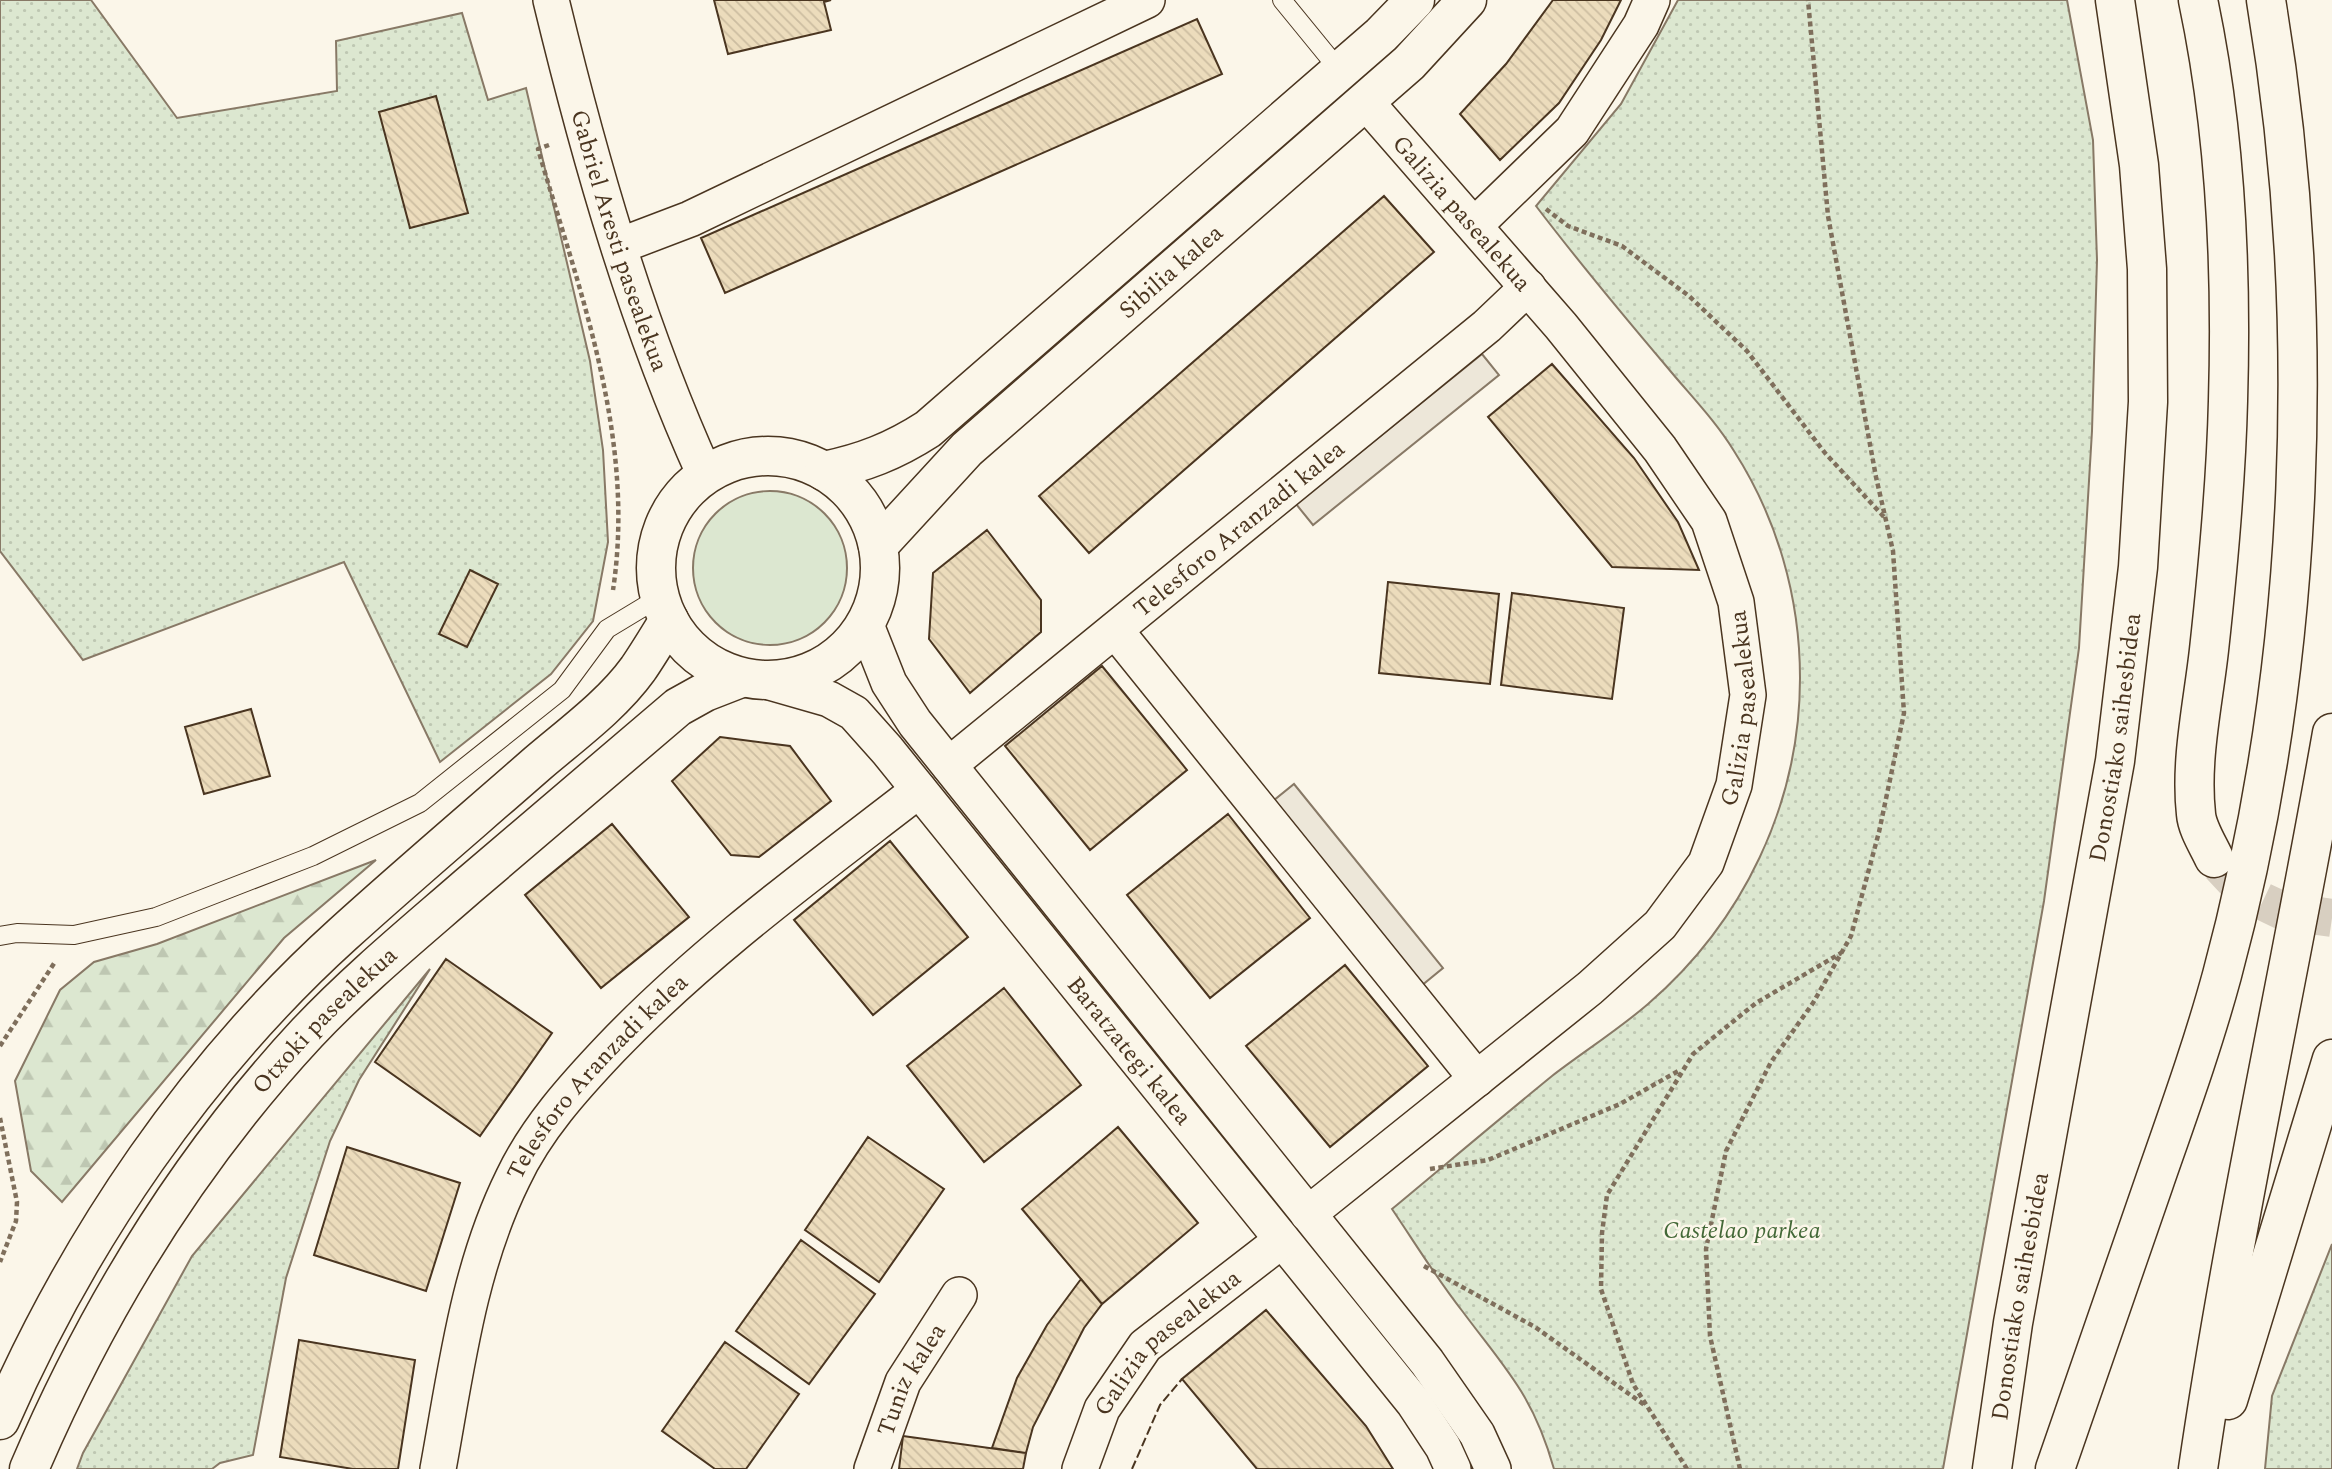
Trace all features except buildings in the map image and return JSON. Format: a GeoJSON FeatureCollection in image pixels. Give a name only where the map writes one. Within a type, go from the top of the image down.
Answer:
{"type":"FeatureCollection","features":[{"type":"Feature","properties":{"kind":"main road","name":"Sibilia kalea"},"geometry":{"type":"LineString","coordinates":[[824,471],[872,459],[896,449],[928,429],[1340,71],[1415,0]]}},
{"type":"Feature","properties":{"kind":"main road","name":"Sibilia kalea"},"geometry":{"type":"LineString","coordinates":[[878,545],[967,449],[1366,101],[1441,32],[1467,0]]}},
{"type":"Feature","properties":{"kind":"main road","name":"Donostiako saihesbidea"},"geometry":{"type":"LineString","coordinates":[[1992,1469],[2013,1323],[2115,761],[2138,567],[2148,402],[2147,269],[2139,164],[2115,0]]}},
{"type":"Feature","properties":{"kind":"main road"},"geometry":{"type":"LineString","coordinates":[[2198,0],[2211,64],[2220,132],[2229,260],[2228,402],[2217,580],[2194,774],[2196,817],[2214,858]]}},
{"type":"Feature","properties":{"kind":"main road"},"geometry":{"type":"LineString","coordinates":[[2055,1469],[2179,1110],[2222,976],[2254,836],[2275,709],[2289,579],[2297,405],[2294,259],[2287,153],[2266,0]]}},
{"type":"Feature","properties":{"kind":"main road"},"geometry":{"type":"LineString","coordinates":[[756,456],[800,459],[824,471],[847,488],[867,514],[878,545],[880,582],[866,625],[856,640],[830,661],[802,675],[753,679],[712,664],[687,646],[665,608],[656,573],[662,534],[673,508],[705,475],[725,464],[756,456]]}},
{"type":"Feature","properties":{"kind":"main road","name":"Otxoki pasealekua"},"geometry":{"type":"LineString","coordinates":[[0,1420],[70,1280],[114,1208],[222,1061],[274,1002],[341,936],[595,714],[637,671],[665,608]]}},
{"type":"Feature","properties":{"kind":"main road","name":"Otxoki pasealekua"},"geometry":{"type":"LineString","coordinates":[[29,1469],[77,1366],[153,1233],[204,1159],[307,1033],[377,965],[678,707],[705,692],[753,679]]}},
{"type":"Feature","properties":{"kind":"main road"},"geometry":{"type":"LineString","coordinates":[[2199,1460],[2231,1264],[2301,911],[2332,733]]}},
{"type":"Feature","properties":{"kind":"main road"},"geometry":{"type":"LineString","coordinates":[[2199,1460],[2231,1394],[2275,1239],[2332,1059]]}},
{"type":"Feature","properties":{"kind":"street","name":"Gabriel Aresti pasealekua"},"geometry":{"type":"LineString","coordinates":[[551,0],[586,146],[650,336],[705,475]]}},
{"type":"Feature","properties":{"kind":"street"},"geometry":{"type":"LineString","coordinates":[[619,246],[690,219],[1147,0]]}},
{"type":"Feature","properties":{"kind":"street"},"geometry":{"type":"LineString","coordinates":[[1475,225],[1572,131],[1641,25],[1652,0]]}},
{"type":"Feature","properties":{"kind":"street","name":"Galizia pasealekua"},"geometry":{"type":"LineString","coordinates":[[1308,1214],[1590,988],[1660,925],[1706,863],[1734,785],[1748,695],[1737,601],[1709,521],[1660,449],[1475,225],[1366,101]]}},
{"type":"Feature","properties":{"kind":"street","name":"Telesforo Aranzadi kalea"},"geometry":{"type":"LineString","coordinates":[[949,765],[1487,326],[1528,288]]}},
{"type":"Feature","properties":{"kind":"street","name":"Baratzategi kalea"},"geometry":{"type":"LineString","coordinates":[[866,625],[889,683],[949,765],[1454,1398],[1477,1434],[1493,1469]]}},
{"type":"Feature","properties":{"kind":"street"},"geometry":{"type":"LineString","coordinates":[[1115,630],[1476,1079]]}},
{"type":"Feature","properties":{"kind":"street","name":"Baratzategi kalea"},"geometry":{"type":"LineString","coordinates":[[753,679],[829,699],[854,713],[1414,1403],[1443,1447],[1453,1469]]}},
{"type":"Feature","properties":{"kind":"street","name":"Telesforo Aranzadi kalea"},"geometry":{"type":"LineString","coordinates":[[438,1469],[473,1280],[512,1180],[528,1148],[582,1079],[643,1015],[712,951],[919,790]]}},
{"type":"Feature","properties":{"kind":"street"},"geometry":{"type":"LineString","coordinates":[[1282,1240],[1299,1240],[1313,1247],[1429,1386],[1454,1398]]}},
{"type":"Feature","properties":{"kind":"street","name":"Galizia pasealekua"},"geometry":{"type":"LineString","coordinates":[[1080,1469],[1102,1409],[1145,1346],[1282,1240]]}},
{"type":"Feature","properties":{"kind":"street","name":"Tuniz kalea"},"geometry":{"type":"LineString","coordinates":[[872,1469],[903,1382],[959,1295]]}},
{"type":"Feature","properties":{"kind":"lane"},"geometry":{"type":"LineString","coordinates":[[1282,0],[1340,71]]}},
{"type":"Feature","properties":{"kind":"lane"},"geometry":{"type":"LineString","coordinates":[[0,936],[17,933],[74,935],[156,917],[313,856],[421,803],[562,690],[607,629],[665,608]]}},
{"type":"Feature","properties":{"kind":"path"},"geometry":{"type":"LineString","coordinates":[[1740,1469],[1710,1336],[1706,1249],[1726,1151],[1771,1062],[1813,1003],[1851,936],[1879,832],[1903,713],[1893,551],[1828,216],[1808,0]]}},
{"type":"Feature","properties":{"kind":"path"},"geometry":{"type":"LineString","coordinates":[[550,144],[538,149],[604,377],[619,472],[618,554],[607,629]]}},
{"type":"Feature","properties":{"kind":"path"},"geometry":{"type":"LineString","coordinates":[[1553,198],[1544,207],[1568,226],[1622,246],[1689,296],[1747,351],[1825,453],[1885,519]]}},
{"type":"Feature","properties":{"kind":"path"},"geometry":{"type":"LineString","coordinates":[[0,1046],[74,935]]}},
{"type":"Feature","properties":{"kind":"path"},"geometry":{"type":"LineString","coordinates":[[1687,1469],[1633,1384],[1601,1289],[1602,1233],[1607,1195],[1693,1054],[1756,1003],[1842,953]]}},
{"type":"Feature","properties":{"kind":"path"},"geometry":{"type":"LineString","coordinates":[[1430,1169],[1488,1160],[1629,1100],[1683,1068]]}},
{"type":"Feature","properties":{"kind":"path"},"geometry":{"type":"LineString","coordinates":[[0,1118],[17,1202],[16,1221],[0,1262]]}},
{"type":"Feature","properties":{"kind":"path"},"geometry":{"type":"LineString","coordinates":[[1424,1266],[1535,1327],[1649,1409]]}},
{"type":"Feature","properties":{"kind":"green space"},"geometry":{"type":"Polygon","coordinates":[[[0,0],[91,0],[177,118],[337,91],[336,41],[462,13],[488,100],[526,88],[590,361],[603,450],[608,542],[593,621],[551,674],[440,762],[344,562],[83,660],[0,551],[0,0]]]}},
{"type":"Feature","properties":{"kind":"green space","name":"Castelao parkea"},"geometry":{"type":"Polygon","coordinates":[[[1678,0],[2067,0],[2093,140],[2097,260],[2092,431],[2079,648],[2044,901],[1943,1469],[1554,1469],[1528,1402],[1506,1368],[1444,1287],[1392,1209],[1552,1076],[1637,1014],[1682,972],[1712,936],[1738,898],[1760,858],[1790,771],[1800,678],[1796,618],[1783,559],[1762,503],[1719,429],[1536,206],[1621,104],[1678,0]]]}},
{"type":"Feature","properties":{"kind":"green space"},"geometry":{"type":"Polygon","coordinates":[[[770,491],[800,497],[825,513],[841,538],[847,568],[841,598],[825,623],[800,639],[770,645],[740,639],[715,623],[699,598],[693,568],[699,538],[715,513],[740,497],[770,491]]]}},
{"type":"Feature","properties":{"kind":"green space"},"geometry":{"type":"Polygon","coordinates":[[[376,860],[284,938],[62,1202],[31,1171],[15,1081],[60,990],[94,962],[157,944],[376,860]]]}},
{"type":"Feature","properties":{"kind":"green space"},"geometry":{"type":"Polygon","coordinates":[[[430,969],[359,1080],[330,1141],[286,1278],[253,1455],[220,1463],[212,1469],[77,1469],[83,1453],[192,1256],[430,969]]]}},
{"type":"Feature","properties":{"kind":"green space"},"geometry":{"type":"Polygon","coordinates":[[[2332,1244],[2332,1469],[2265,1469],[2272,1396],[2332,1244]]]}},
{"type":"Feature","properties":{"kind":"shaded area"},"geometry":{"type":"Polygon","coordinates":[[[1482,354],[1499,375],[1313,525],[1296,504],[1482,354]]]}},
{"type":"Feature","properties":{"kind":"shaded area"},"geometry":{"type":"Polygon","coordinates":[[[1294,784],[1443,968],[1421,986],[1273,801],[1294,784]]]}},
{"type":"Feature","properties":{"kind":"tunnel"},"geometry":{"type":"LineString","coordinates":[[2220,865],[2247,894],[2283,911],[2332,918]]}},
{"type":"Feature","properties":{"kind":"fence"},"geometry":{"type":"LineString","coordinates":[[1132,1469],[1160,1405],[1182,1379]]}}]}
